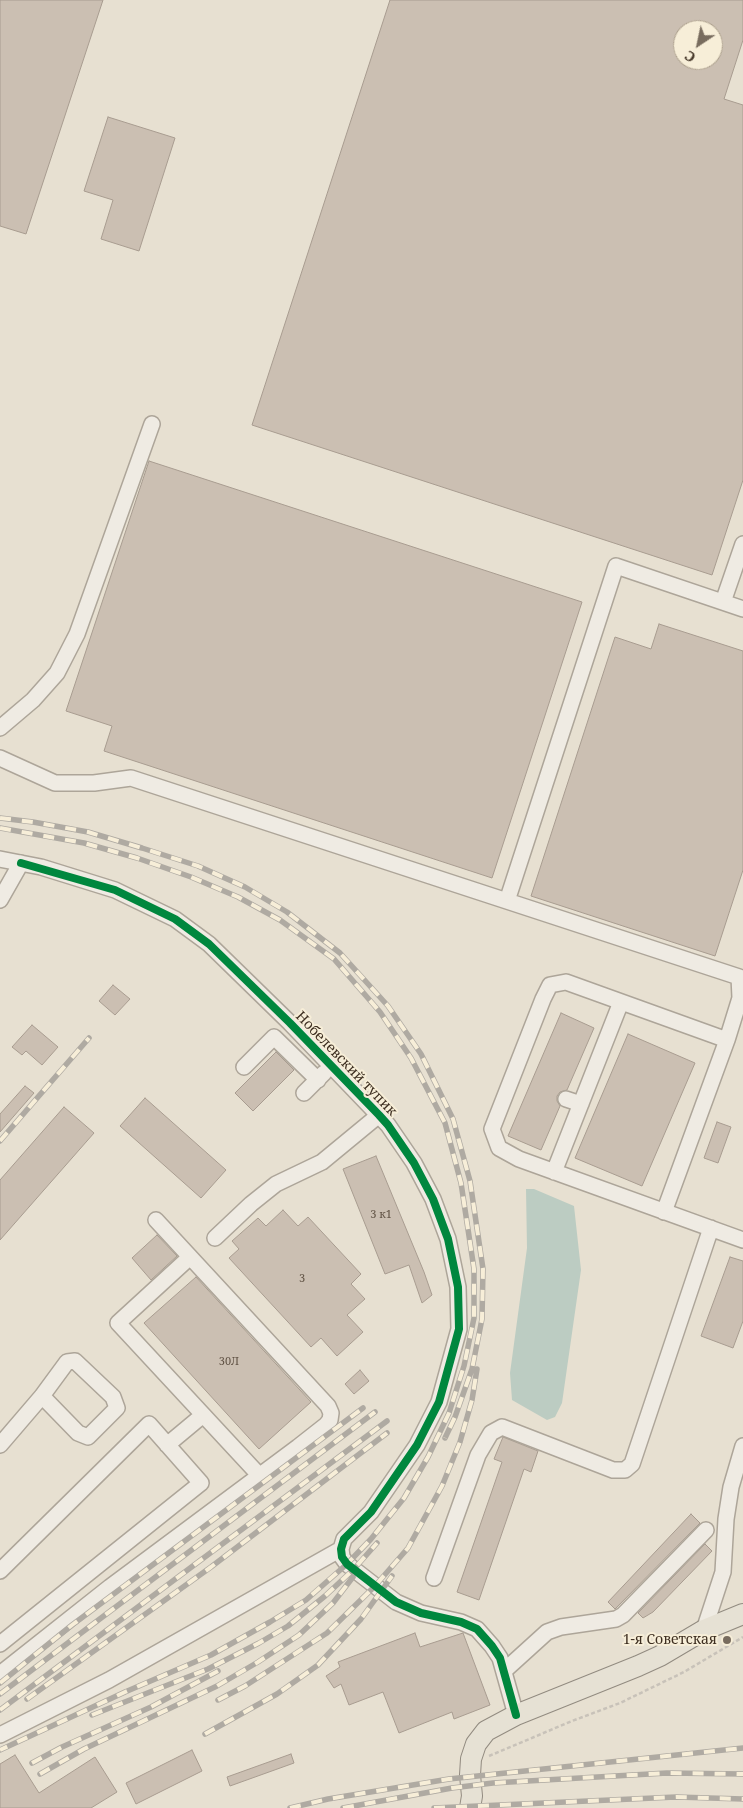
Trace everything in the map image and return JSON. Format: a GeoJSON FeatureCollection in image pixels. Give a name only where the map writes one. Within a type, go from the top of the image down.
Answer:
{"type":"FeatureCollection","features":[{"type":"Feature","properties":{"kind":"main road"},"geometry":{"type":"LineString","coordinates":[[470,1808],[472,1796],[471,1759],[476,1744],[486,1731],[516,1715],[660,1656],[704,1630],[743,1614]]}},
{"type":"Feature","properties":{"kind":"street"},"geometry":{"type":"LineString","coordinates":[[0,728],[33,700],[57,673],[77,634],[152,424]]}},
{"type":"Feature","properties":{"kind":"street"},"geometry":{"type":"LineString","coordinates":[[723,602],[743,544]]}},
{"type":"Feature","properties":{"kind":"street"},"geometry":{"type":"LineString","coordinates":[[507,901],[616,566],[743,609]]}},
{"type":"Feature","properties":{"kind":"street"},"geometry":{"type":"LineString","coordinates":[[0,758],[55,783],[94,784],[131,778],[739,977],[740,998],[727,1040],[664,1212]]}},
{"type":"Feature","properties":{"kind":"street","name":"Нобелевский тупик"},"geometry":{"type":"LineString","coordinates":[[0,859],[21,863],[115,890],[175,918],[209,944],[290,1023],[388,1125],[414,1163],[433,1199],[448,1239],[458,1287],[458,1329],[439,1402],[417,1445],[371,1512],[344,1539],[341,1549]]}},
{"type":"Feature","properties":{"kind":"street"},"geometry":{"type":"LineString","coordinates":[[0,900],[21,863]]}},
{"type":"Feature","properties":{"kind":"street"},"geometry":{"type":"LineString","coordinates":[[727,1040],[566,982],[550,985],[492,1129],[499,1148],[519,1159],[743,1240]]}},
{"type":"Feature","properties":{"kind":"street"},"geometry":{"type":"LineString","coordinates":[[554,1172],[622,1002]]}},
{"type":"Feature","properties":{"kind":"street"},"geometry":{"type":"LineString","coordinates":[[244,1067],[274,1037],[318,1080]]}},
{"type":"Feature","properties":{"kind":"street"},"geometry":{"type":"LineString","coordinates":[[304,1093],[331,1066]]}},
{"type":"Feature","properties":{"kind":"street"},"geometry":{"type":"LineString","coordinates":[[566,1099],[581,1104]]}},
{"type":"Feature","properties":{"kind":"street"},"geometry":{"type":"LineString","coordinates":[[215,1238],[251,1204],[276,1184],[322,1162],[378,1115]]}},
{"type":"Feature","properties":{"kind":"street"},"geometry":{"type":"LineString","coordinates":[[0,1674],[110,1587],[326,1426],[330,1420],[331,1413],[328,1406],[156,1220]]}},
{"type":"Feature","properties":{"kind":"street"},"geometry":{"type":"LineString","coordinates":[[434,1578],[478,1455],[491,1433],[502,1427],[613,1470],[625,1470],[632,1464],[711,1228]]}},
{"type":"Feature","properties":{"kind":"street"},"geometry":{"type":"LineString","coordinates":[[190,1257],[118,1322],[258,1475]]}},
{"type":"Feature","properties":{"kind":"street"},"geometry":{"type":"LineString","coordinates":[[0,1445],[42,1396],[67,1362],[75,1361],[113,1397],[117,1408],[88,1436],[78,1434],[42,1396]]}},
{"type":"Feature","properties":{"kind":"street"},"geometry":{"type":"LineString","coordinates":[[168,1445],[203,1415]]}},
{"type":"Feature","properties":{"kind":"street"},"geometry":{"type":"LineString","coordinates":[[0,1570],[149,1424],[201,1483],[0,1644]]}},
{"type":"Feature","properties":{"kind":"street"},"geometry":{"type":"LineString","coordinates":[[704,1630],[723,1572],[726,1519],[731,1487],[743,1446]]}},
{"type":"Feature","properties":{"kind":"street"},"geometry":{"type":"LineString","coordinates":[[504,1671],[547,1632],[561,1627],[616,1619],[623,1615],[706,1530]]}},
{"type":"Feature","properties":{"kind":"street"},"geometry":{"type":"LineString","coordinates":[[2,1731],[109,1680],[341,1549],[342,1557],[347,1564],[396,1602],[421,1613],[461,1622],[477,1628],[500,1658],[516,1715]]}},
{"type":"Feature","properties":{"kind":"path"},"geometry":{"type":"LineString","coordinates":[[486,1758],[578,1718],[620,1703],[684,1672],[743,1637]]}},
{"type":"Feature","properties":{"kind":"shaded area"},"geometry":{"type":"Polygon","coordinates":[[[526,1189],[534,1189],[574,1206],[581,1270],[562,1403],[555,1417],[547,1420],[512,1400],[510,1373],[527,1248],[526,1189]]]}},
{"type":"Feature","properties":{"kind":"building"},"geometry":{"type":"Polygon","coordinates":[[[0,0],[103,0],[26,234],[0,226],[0,0]]]}},
{"type":"Feature","properties":{"kind":"building"},"geometry":{"type":"Polygon","coordinates":[[[390,0],[743,0],[743,40],[724,99],[743,105],[743,480],[712,575],[252,425],[390,0]]]}},
{"type":"Feature","properties":{"kind":"building"},"geometry":{"type":"Polygon","coordinates":[[[108,117],[175,138],[139,251],[101,239],[113,200],[84,191],[108,117]]]}},
{"type":"Feature","properties":{"kind":"building"},"geometry":{"type":"Polygon","coordinates":[[[149,461],[582,602],[492,878],[104,751],[112,726],[66,711],[149,461]]]}},
{"type":"Feature","properties":{"kind":"building"},"geometry":{"type":"Polygon","coordinates":[[[659,624],[743,651],[743,870],[715,956],[531,896],[615,637],[651,649],[659,624]]]}},
{"type":"Feature","properties":{"kind":"building"},"geometry":{"type":"Polygon","coordinates":[[[113,985],[130,999],[115,1015],[99,1001],[113,985]]]}},
{"type":"Feature","properties":{"kind":"building"},"geometry":{"type":"Polygon","coordinates":[[[561,1013],[594,1028],[567,1090],[560,1092],[557,1096],[560,1106],[541,1150],[508,1136],[561,1013]]]}},
{"type":"Feature","properties":{"kind":"building"},"geometry":{"type":"Polygon","coordinates":[[[32,1025],[58,1047],[42,1065],[26,1051],[22,1055],[12,1047],[32,1025]]]}},
{"type":"Feature","properties":{"kind":"building"},"geometry":{"type":"Polygon","coordinates":[[[628,1034],[695,1063],[642,1186],[575,1158],[628,1034]]]}},
{"type":"Feature","properties":{"kind":"building"},"geometry":{"type":"Polygon","coordinates":[[[276,1052],[294,1070],[253,1111],[235,1093],[276,1052]]]}},
{"type":"Feature","properties":{"kind":"building"},"geometry":{"type":"Polygon","coordinates":[[[25,1086],[34,1093],[0,1132],[0,1114],[25,1086]]]}},
{"type":"Feature","properties":{"kind":"building"},"geometry":{"type":"Polygon","coordinates":[[[145,1098],[226,1170],[201,1198],[120,1126],[145,1098]]]}},
{"type":"Feature","properties":{"kind":"building"},"geometry":{"type":"Polygon","coordinates":[[[64,1107],[94,1133],[0,1240],[0,1180],[64,1107]]]}},
{"type":"Feature","properties":{"kind":"building"},"geometry":{"type":"Polygon","coordinates":[[[717,1122],[731,1127],[718,1163],[704,1158],[717,1122]]]}},
{"type":"Feature","properties":{"kind":"building"},"geometry":{"type":"Polygon","coordinates":[[[376,1156],[432,1295],[422,1303],[409,1265],[385,1274],[343,1169],[376,1156]]]}},
{"type":"Feature","properties":{"kind":"building"},"geometry":{"type":"Polygon","coordinates":[[[283,1210],[298,1226],[308,1217],[361,1274],[351,1284],[365,1299],[347,1315],[363,1332],[337,1356],[321,1338],[311,1347],[229,1258],[239,1249],[232,1241],[258,1218],[266,1226],[283,1210]]]}},
{"type":"Feature","properties":{"kind":"building"},"geometry":{"type":"Polygon","coordinates":[[[157,1235],[177,1256],[151,1280],[132,1258],[157,1235]]]}},
{"type":"Feature","properties":{"kind":"building"},"geometry":{"type":"Polygon","coordinates":[[[730,1257],[743,1261],[743,1321],[733,1348],[701,1336],[730,1257]]]}},
{"type":"Feature","properties":{"kind":"building"},"geometry":{"type":"Polygon","coordinates":[[[196,1277],[311,1402],[259,1449],[144,1323],[196,1277]]]}},
{"type":"Feature","properties":{"kind":"building"},"geometry":{"type":"Polygon","coordinates":[[[360,1370],[369,1381],[354,1394],[345,1384],[360,1370]]]}},
{"type":"Feature","properties":{"kind":"building"},"geometry":{"type":"Polygon","coordinates":[[[503,1437],[538,1451],[531,1472],[524,1469],[479,1600],[457,1592],[502,1462],[494,1459],[503,1437]]]}},
{"type":"Feature","properties":{"kind":"building"},"geometry":{"type":"Polygon","coordinates":[[[691,1514],[700,1523],[615,1609],[608,1602],[691,1514]]]}},
{"type":"Feature","properties":{"kind":"building"},"geometry":{"type":"Polygon","coordinates":[[[705,1544],[712,1551],[653,1612],[643,1618],[638,1613],[705,1544]]]}},
{"type":"Feature","properties":{"kind":"building"},"geometry":{"type":"Polygon","coordinates":[[[415,1633],[420,1647],[463,1633],[490,1705],[454,1719],[452,1712],[399,1733],[383,1692],[349,1705],[341,1684],[334,1688],[326,1676],[340,1667],[338,1662],[415,1633]]]}},
{"type":"Feature","properties":{"kind":"building"},"geometry":{"type":"Polygon","coordinates":[[[192,1750],[202,1771],[136,1804],[126,1783],[192,1750]]]}},
{"type":"Feature","properties":{"kind":"building"},"geometry":{"type":"Polygon","coordinates":[[[291,1754],[294,1763],[230,1786],[227,1777],[291,1754]]]}},
{"type":"Feature","properties":{"kind":"building"},"geometry":{"type":"Polygon","coordinates":[[[15,1755],[39,1793],[95,1757],[117,1792],[91,1808],[0,1808],[0,1764],[15,1755]]]}},
{"type":"Feature","properties":{"kind":"railway"},"geometry":{"type":"LineString","coordinates":[[0,818],[88,832],[198,866],[245,887],[287,912],[340,953],[388,1006],[421,1054],[453,1119],[470,1181],[483,1269],[482,1319],[472,1369],[455,1417],[445,1438]]}},
{"type":"Feature","properties":{"kind":"railway"},"geometry":{"type":"LineString","coordinates":[[0,828],[84,843],[137,858],[191,877],[238,897],[280,920],[334,959],[380,1012],[411,1058],[445,1123],[461,1183],[474,1269],[474,1318],[464,1366],[449,1413],[428,1457],[404,1498],[371,1539],[347,1564],[306,1600],[211,1655],[125,1692],[0,1750]]}},
{"type":"Feature","properties":{"kind":"railway"},"geometry":{"type":"LineString","coordinates":[[0,1141],[89,1038]]}},
{"type":"Feature","properties":{"kind":"railway"},"geometry":{"type":"LineString","coordinates":[[218,1700],[245,1686],[327,1633],[375,1586],[408,1548],[442,1486],[460,1442],[472,1400],[477,1369]]}},
{"type":"Feature","properties":{"kind":"railway"},"geometry":{"type":"LineString","coordinates":[[0,1683],[72,1625],[363,1408]]}},
{"type":"Feature","properties":{"kind":"railway"},"geometry":{"type":"LineString","coordinates":[[0,1694],[375,1412]]}},
{"type":"Feature","properties":{"kind":"railway"},"geometry":{"type":"LineString","coordinates":[[0,1710],[387,1421]]}},
{"type":"Feature","properties":{"kind":"railway"},"geometry":{"type":"LineString","coordinates":[[27,1699],[211,1567],[387,1433]]}},
{"type":"Feature","properties":{"kind":"railway"},"geometry":{"type":"LineString","coordinates":[[92,1715],[208,1669],[288,1626],[354,1569],[377,1543]]}},
{"type":"Feature","properties":{"kind":"railway"},"geometry":{"type":"LineString","coordinates":[[205,1734],[277,1694],[318,1665],[361,1619],[392,1576]]}},
{"type":"Feature","properties":{"kind":"railway"},"geometry":{"type":"LineString","coordinates":[[40,1774],[84,1749],[217,1686],[258,1662],[299,1635],[333,1603],[353,1577]]}},
{"type":"Feature","properties":{"kind":"railway"},"geometry":{"type":"LineString","coordinates":[[32,1763],[62,1747],[151,1707],[218,1671]]}},
{"type":"Feature","properties":{"kind":"railway"},"geometry":{"type":"LineString","coordinates":[[290,1808],[328,1799],[449,1779],[743,1748]]}},
{"type":"Feature","properties":{"kind":"railway"},"geometry":{"type":"LineString","coordinates":[[343,1808],[452,1788],[493,1783],[667,1773],[743,1774]]}},
{"type":"Feature","properties":{"kind":"railway"},"geometry":{"type":"LineString","coordinates":[[434,1808],[676,1797],[743,1799]]}},
{"type":"Feature","properties":{"kind":"cycle path"},"geometry":{"type":"LineString","coordinates":[[21,863],[115,890],[175,919],[209,944],[290,1023],[379,1115],[414,1163],[433,1199],[448,1239],[458,1287],[459,1329],[439,1402],[417,1445],[371,1512],[344,1539],[341,1549],[342,1557],[347,1564],[396,1602],[421,1613],[461,1622],[477,1629],[500,1658],[516,1715]]}},
{"type":"Feature","properties":{"kind":"place","name":"1-я Советская"},"geometry":{"type":"Point","coordinates":[727,1640]}}]}
